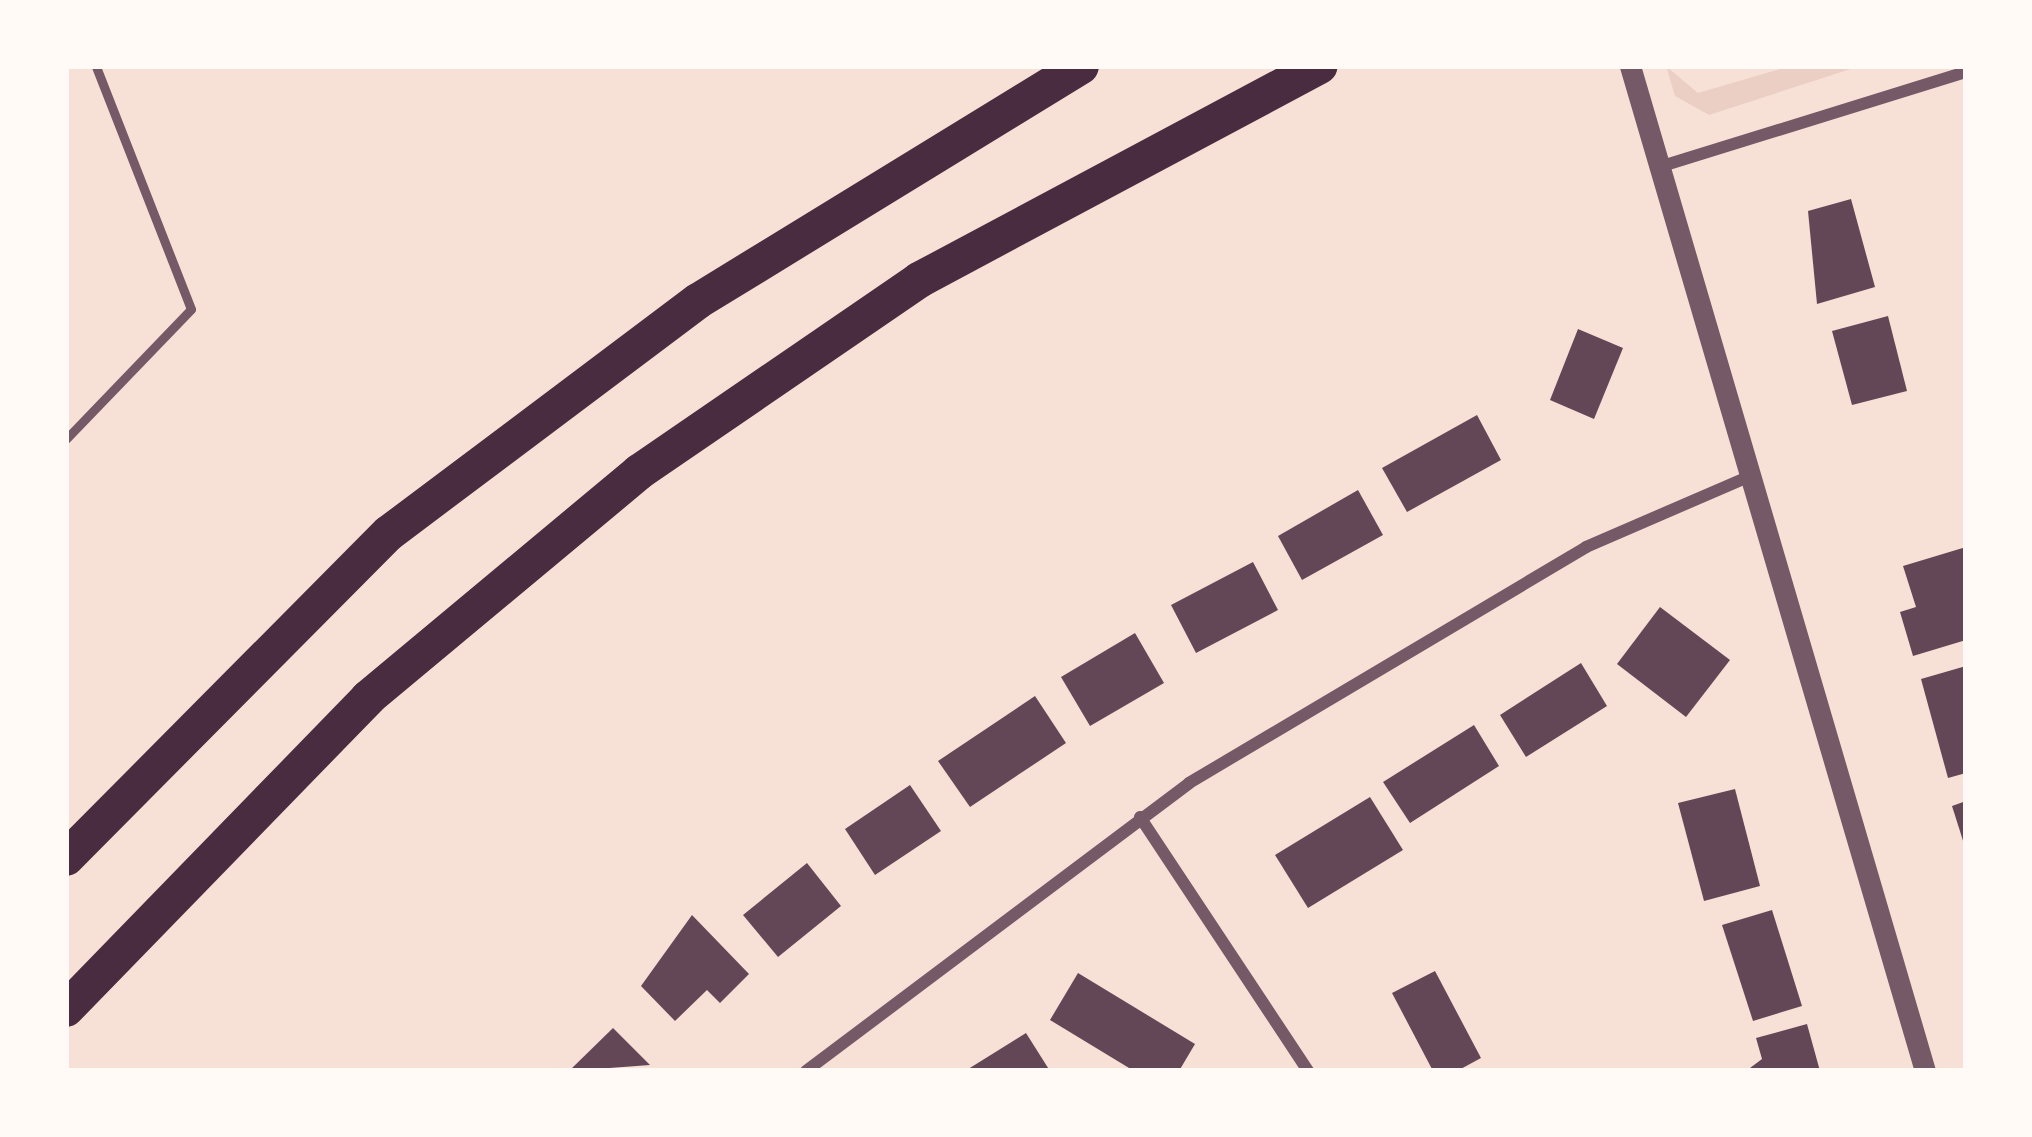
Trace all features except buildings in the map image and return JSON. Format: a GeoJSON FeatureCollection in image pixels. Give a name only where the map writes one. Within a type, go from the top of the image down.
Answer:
{"type":"FeatureCollection","features":[{"type":"Feature","properties":{"kind":"highway"},"geometry":{"type":"LineString","coordinates":[[66,858],[389,533],[698,301],[1081,66]]}},
{"type":"Feature","properties":{"kind":"highway"},"geometry":{"type":"LineString","coordinates":[[66,1009],[368,698],[638,472],[992,236],[1319,66]]}},
{"type":"Feature","properties":{"kind":"street"},"geometry":{"type":"LineString","coordinates":[[1630,66],[1924,1071]]}},
{"type":"Feature","properties":{"kind":"street"},"geometry":{"type":"LineString","coordinates":[[1659,166],[1966,72]]}},
{"type":"Feature","properties":{"kind":"street"},"geometry":{"type":"LineString","coordinates":[[806,1071],[1140,817],[1586,547],[1750,476]]}},
{"type":"Feature","properties":{"kind":"street"},"geometry":{"type":"LineString","coordinates":[[1140,817],[1308,1071]]}},
{"type":"Feature","properties":{"kind":"lane"},"geometry":{"type":"LineString","coordinates":[[66,439],[190,309],[96,66]]}},
{"type":"Feature","properties":{"kind":"shaded area"},"geometry":{"type":"Polygon","coordinates":[[[1666,66],[1698,93],[1790,66],[1860,66],[1709,115],[1675,96],[1666,66]]]}}]}
